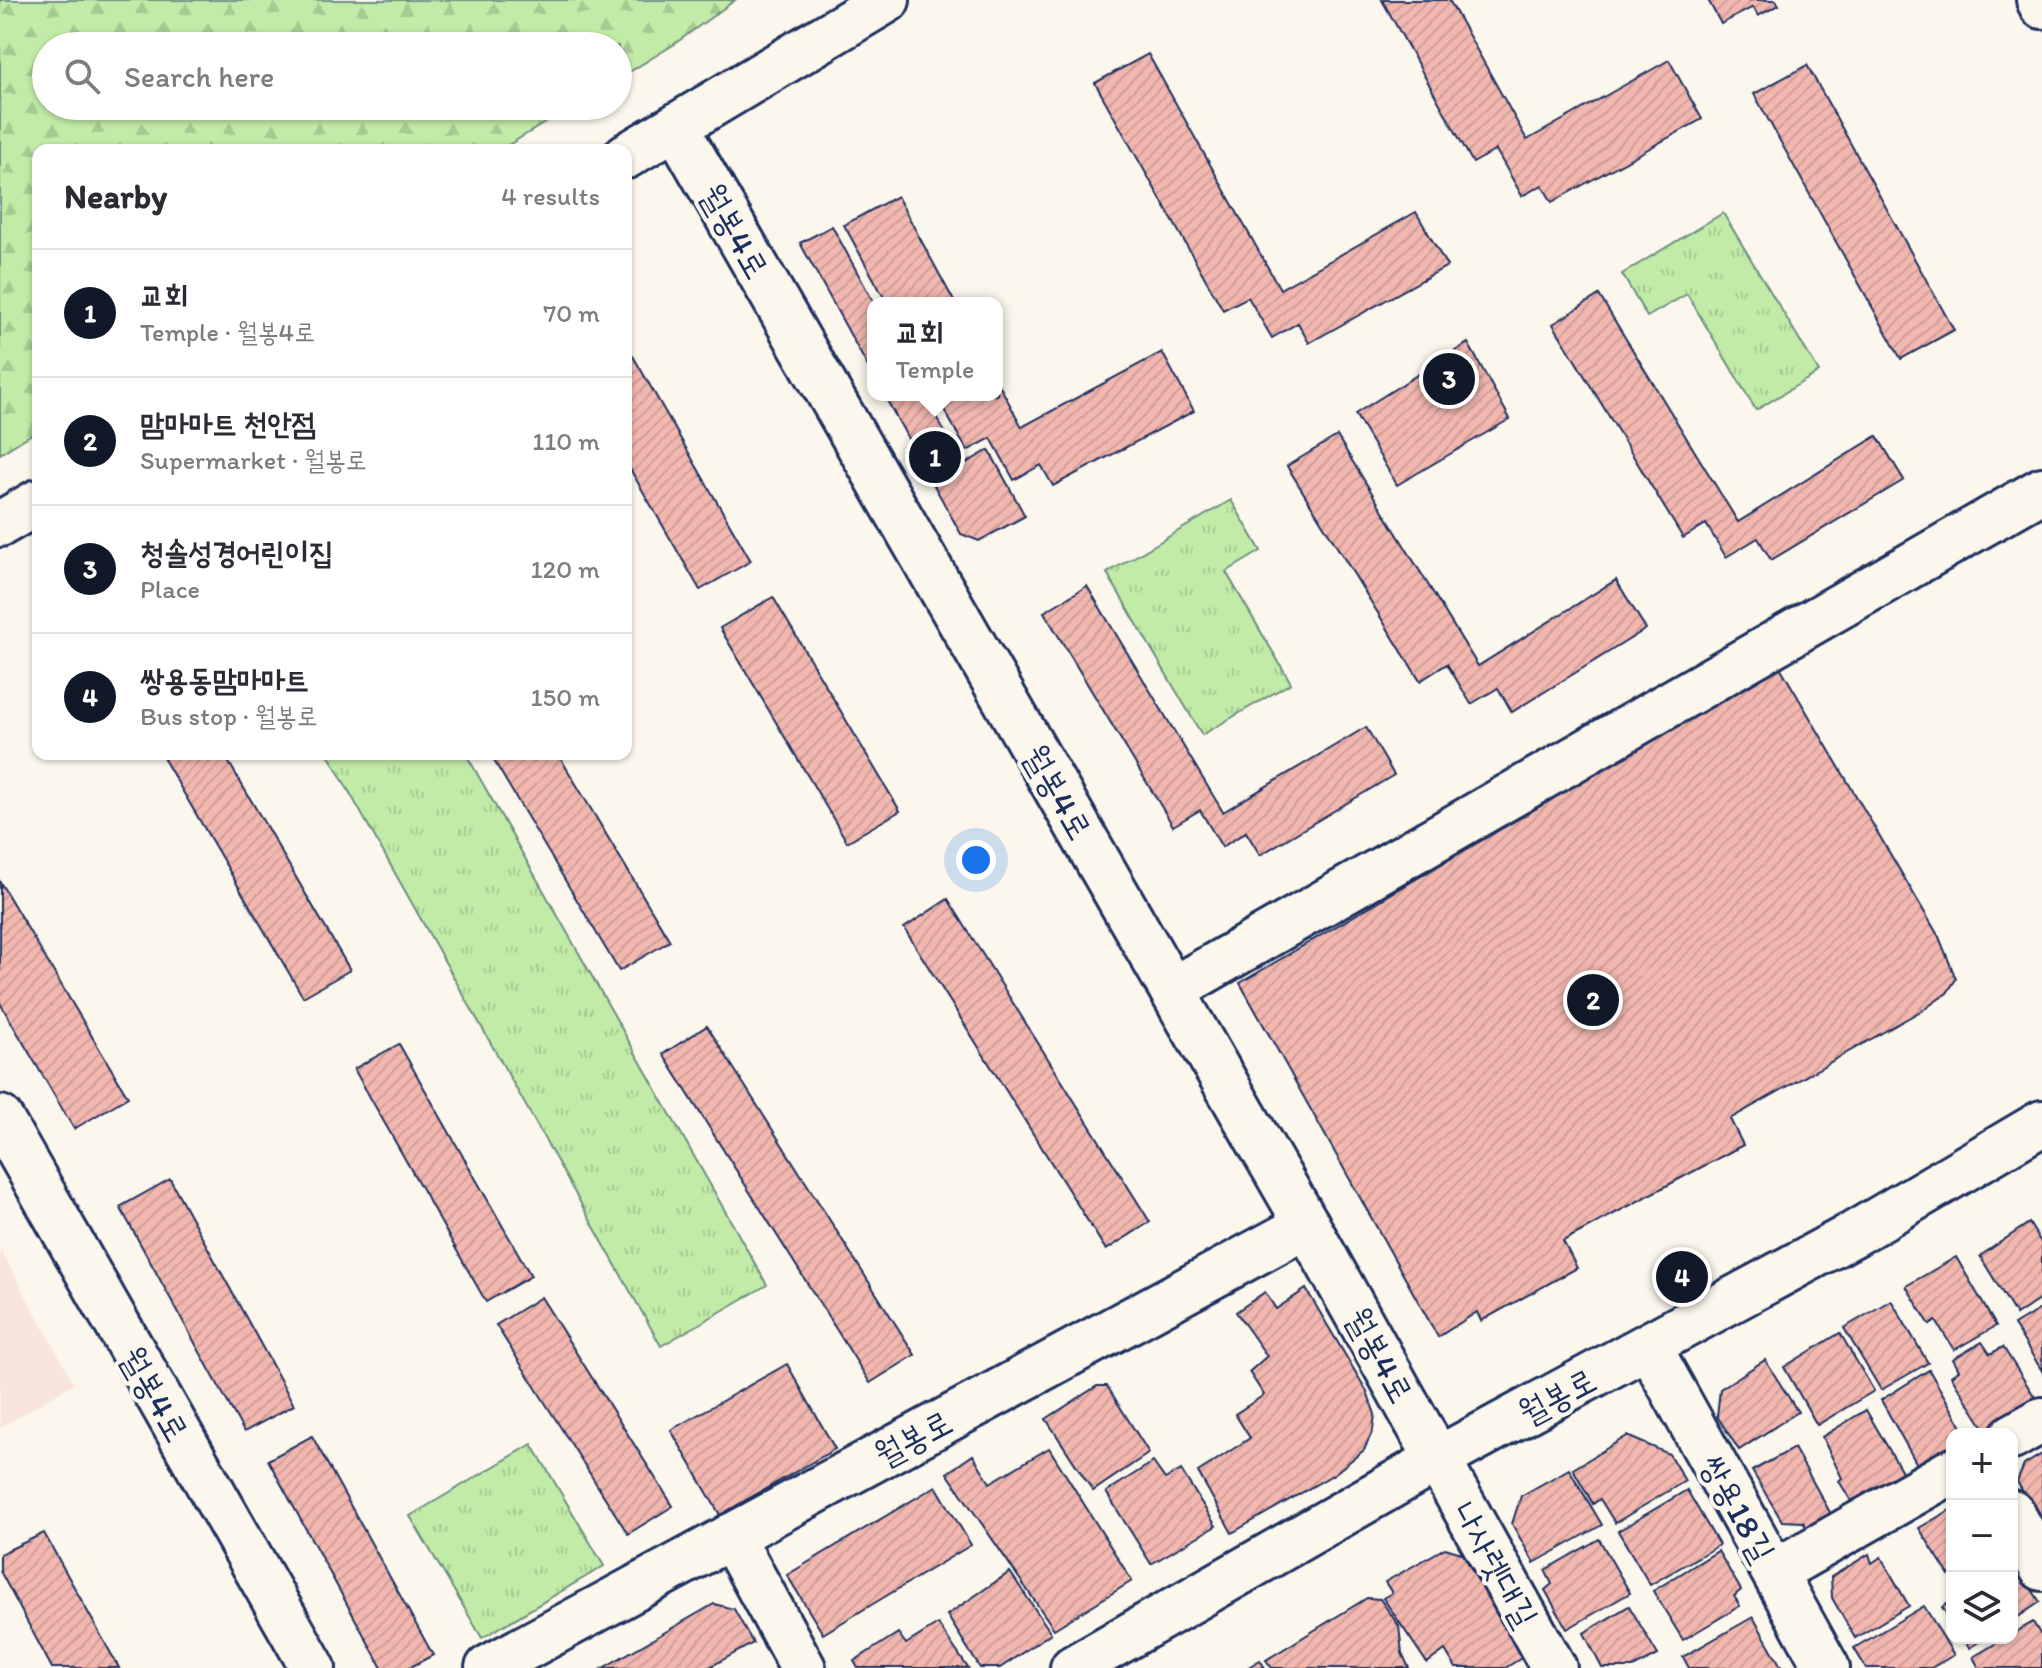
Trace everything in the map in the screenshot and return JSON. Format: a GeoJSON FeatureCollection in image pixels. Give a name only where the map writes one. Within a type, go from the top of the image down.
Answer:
{"type":"FeatureCollection","features":[{"type":"Feature","properties":{"kind":"street"},"geometry":{"type":"LineString","coordinates":[[632,153],[887,0]]}},
{"type":"Feature","properties":{"kind":"street"},"geometry":{"type":"LineString","coordinates":[[2039,0],[2042,6]]}},
{"type":"Feature","properties":{"kind":"street","name":"월봉4로"},"geometry":{"type":"LineString","coordinates":[[676,127],[1307,1225],[1438,1459]]}},
{"type":"Feature","properties":{"kind":"street"},"geometry":{"type":"LineString","coordinates":[[1172,990],[2042,490]]}},
{"type":"Feature","properties":{"kind":"street"},"geometry":{"type":"LineString","coordinates":[[0,524],[32,505]]}},
{"type":"Feature","properties":{"kind":"street","name":"월봉4로"},"geometry":{"type":"LineString","coordinates":[[0,1118],[313,1668]]}},
{"type":"Feature","properties":{"kind":"street","name":"월봉로"},"geometry":{"type":"LineString","coordinates":[[1073,1668],[1438,1459],[1854,1234],[2042,1123]]}},
{"type":"Feature","properties":{"kind":"street","name":"월봉로"},"geometry":{"type":"LineString","coordinates":[[488,1668],[1307,1225]]}},
{"type":"Feature","properties":{"kind":"street","name":"쌍용18길"},"geometry":{"type":"LineString","coordinates":[[1649,1347],[1827,1668]]}},
{"type":"Feature","properties":{"kind":"street"},"geometry":{"type":"LineString","coordinates":[[2018,1434],[2042,1420]]}},
{"type":"Feature","properties":{"kind":"street","name":"나사렛대길"},"geometry":{"type":"LineString","coordinates":[[1438,1459],[1554,1668]]}},
{"type":"Feature","properties":{"kind":"street"},"geometry":{"type":"LineString","coordinates":[[1775,1572],[1946,1474]]}},
{"type":"Feature","properties":{"kind":"street"},"geometry":{"type":"LineString","coordinates":[[2018,1524],[2042,1568]]}},
{"type":"Feature","properties":{"kind":"street"},"geometry":{"type":"LineString","coordinates":[[731,1536],[803,1668]]}},
{"type":"Feature","properties":{"kind":"shaded area"},"geometry":{"type":"Polygon","coordinates":[[[0,1249],[74,1383],[0,1428],[0,1249]]]}},
{"type":"Feature","properties":{"kind":"green space"},"geometry":{"type":"Polygon","coordinates":[[[0,0],[735,0],[632,70],[632,32],[32,32],[32,120],[550,120],[510,144],[32,144],[32,434],[0,454],[0,0]]]}},
{"type":"Feature","properties":{"kind":"green space"},"geometry":{"type":"Polygon","coordinates":[[[1723,213],[1819,372],[1756,410],[1687,294],[1647,317],[1622,274],[1723,213]]]}},
{"type":"Feature","properties":{"kind":"green space"},"geometry":{"type":"Polygon","coordinates":[[[1231,500],[1261,551],[1226,572],[1291,683],[1202,735],[1107,573],[1231,500]]]}},
{"type":"Feature","properties":{"kind":"green space"},"geometry":{"type":"Polygon","coordinates":[[[331,760],[469,760],[767,1285],[661,1346],[331,760]]]}},
{"type":"Feature","properties":{"kind":"green space"},"geometry":{"type":"Polygon","coordinates":[[[532,1444],[604,1566],[482,1638],[410,1516],[532,1444]]]}},
{"type":"Feature","properties":{"kind":"building"},"geometry":{"type":"Polygon","coordinates":[[[1382,0],[1449,0],[1527,140],[1669,60],[1702,119],[1552,202],[1542,185],[1522,196],[1496,150],[1473,163],[1382,0]]]}},
{"type":"Feature","properties":{"kind":"building"},"geometry":{"type":"Polygon","coordinates":[[[1708,0],[1776,0],[1779,5],[1758,16],[1753,7],[1721,24],[1708,0]]]}},
{"type":"Feature","properties":{"kind":"building"},"geometry":{"type":"Polygon","coordinates":[[[1148,54],[1280,289],[1416,212],[1447,266],[1309,343],[1298,323],[1272,338],[1248,297],[1223,310],[1095,83],[1148,54]]]}},
{"type":"Feature","properties":{"kind":"building"},"geometry":{"type":"Polygon","coordinates":[[[1807,65],[1954,330],[1901,359],[1754,94],[1807,65]]]}},
{"type":"Feature","properties":{"kind":"building"},"geometry":{"type":"Polygon","coordinates":[[[897,196],[952,297],[884,297],[844,225],[897,196]]]}},
{"type":"Feature","properties":{"kind":"building"},"geometry":{"type":"Polygon","coordinates":[[[832,226],[871,297],[867,297],[867,365],[800,243],[832,226]]]}},
{"type":"Feature","properties":{"kind":"building"},"geometry":{"type":"Polygon","coordinates":[[[1599,295],[1738,522],[1877,436],[1904,480],[1771,560],[1758,538],[1726,557],[1706,524],[1683,538],[1553,324],[1599,295]]]}},
{"type":"Feature","properties":{"kind":"building"},"geometry":{"type":"Polygon","coordinates":[[[1468,343],[1510,419],[1397,485],[1355,414],[1468,343]]]}},
{"type":"Feature","properties":{"kind":"building"},"geometry":{"type":"Polygon","coordinates":[[[1162,352],[1194,411],[1053,486],[1041,465],[1014,480],[991,438],[967,451],[939,401],[1003,401],[1003,392],[1022,427],[1162,352]]]}},
{"type":"Feature","properties":{"kind":"building"},"geometry":{"type":"Polygon","coordinates":[[[632,357],[751,561],[700,590],[632,472],[632,357]]]}},
{"type":"Feature","properties":{"kind":"building"},"geometry":{"type":"Polygon","coordinates":[[[887,401],[927,401],[963,465],[989,450],[1025,516],[979,541],[961,534],[887,401]]]}},
{"type":"Feature","properties":{"kind":"building"},"geometry":{"type":"Polygon","coordinates":[[[1337,436],[1478,666],[1616,580],[1646,629],[1512,712],[1498,688],[1471,704],[1447,664],[1420,681],[1287,466],[1337,436]]]}},
{"type":"Feature","properties":{"kind":"building"},"geometry":{"type":"Polygon","coordinates":[[[1087,586],[1223,812],[1366,727],[1394,775],[1260,855],[1246,832],[1222,847],[1200,810],[1173,826],[1044,612],[1087,586]]]}},
{"type":"Feature","properties":{"kind":"building"},"geometry":{"type":"Polygon","coordinates":[[[773,597],[900,811],[847,842],[720,628],[773,597]]]}},
{"type":"Feature","properties":{"kind":"building"},"geometry":{"type":"Polygon","coordinates":[[[1779,665],[1939,937],[1956,979],[1947,993],[1926,1008],[1730,1119],[1743,1145],[1563,1241],[1577,1268],[1481,1321],[1477,1312],[1438,1337],[1240,983],[1779,665]]]}},
{"type":"Feature","properties":{"kind":"building"},"geometry":{"type":"Polygon","coordinates":[[[165,760],[228,760],[350,970],[303,997],[165,760]]]}},
{"type":"Feature","properties":{"kind":"building"},"geometry":{"type":"Polygon","coordinates":[[[494,760],[562,760],[670,941],[619,971],[494,760]]]}},
{"type":"Feature","properties":{"kind":"building"},"geometry":{"type":"Polygon","coordinates":[[[0,882],[128,1097],[74,1129],[0,1003],[0,882]]]}},
{"type":"Feature","properties":{"kind":"building"},"geometry":{"type":"Polygon","coordinates":[[[948,899],[1150,1222],[1106,1250],[904,928],[948,899]]]}},
{"type":"Feature","properties":{"kind":"building"},"geometry":{"type":"Polygon","coordinates":[[[707,1026],[915,1355],[870,1383],[663,1054],[707,1026]]]}},
{"type":"Feature","properties":{"kind":"building"},"geometry":{"type":"Polygon","coordinates":[[[399,1044],[531,1276],[486,1302],[354,1069],[399,1044]]]}},
{"type":"Feature","properties":{"kind":"building"},"geometry":{"type":"Polygon","coordinates":[[[170,1179],[294,1405],[244,1432],[120,1207],[170,1179]]]}},
{"type":"Feature","properties":{"kind":"building"},"geometry":{"type":"Polygon","coordinates":[[[2029,1223],[2042,1244],[2042,1298],[2016,1315],[1980,1256],[2029,1223]]]}},
{"type":"Feature","properties":{"kind":"building"},"geometry":{"type":"Polygon","coordinates":[[[1956,1257],[1996,1326],[1954,1350],[1936,1321],[1930,1325],[1906,1286],[1956,1257]]]}},
{"type":"Feature","properties":{"kind":"building"},"geometry":{"type":"Polygon","coordinates":[[[1306,1289],[1366,1390],[1375,1414],[1373,1430],[1364,1450],[1334,1474],[1232,1533],[1198,1472],[1250,1438],[1235,1414],[1264,1395],[1249,1372],[1267,1356],[1236,1312],[1265,1292],[1276,1309],[1306,1289]]]}},
{"type":"Feature","properties":{"kind":"building"},"geometry":{"type":"Polygon","coordinates":[[[541,1297],[673,1506],[628,1534],[496,1325],[541,1297]]]}},
{"type":"Feature","properties":{"kind":"building"},"geometry":{"type":"Polygon","coordinates":[[[1891,1300],[1928,1363],[1881,1390],[1844,1328],[1891,1300]]]}},
{"type":"Feature","properties":{"kind":"building"},"geometry":{"type":"Polygon","coordinates":[[[2042,1308],[2042,1371],[2014,1325],[2042,1308]]]}},
{"type":"Feature","properties":{"kind":"building"},"geometry":{"type":"Polygon","coordinates":[[[1840,1333],[1874,1391],[1817,1425],[1784,1367],[1840,1333]]]}},
{"type":"Feature","properties":{"kind":"building"},"geometry":{"type":"Polygon","coordinates":[[[1982,1342],[1990,1354],[2003,1347],[2036,1399],[1984,1428],[1951,1376],[1959,1370],[1953,1359],[1982,1342]]]}},
{"type":"Feature","properties":{"kind":"building"},"geometry":{"type":"Polygon","coordinates":[[[1765,1360],[1798,1412],[1739,1450],[1717,1416],[1720,1389],[1765,1360]]]}},
{"type":"Feature","properties":{"kind":"building"},"geometry":{"type":"Polygon","coordinates":[[[787,1364],[835,1449],[720,1515],[671,1430],[787,1364]]]}},
{"type":"Feature","properties":{"kind":"building"},"geometry":{"type":"Polygon","coordinates":[[[1929,1370],[1963,1428],[1946,1428],[1946,1453],[1919,1468],[1881,1400],[1929,1370]]]}},
{"type":"Feature","properties":{"kind":"building"},"geometry":{"type":"Polygon","coordinates":[[[1097,1386],[1107,1386],[1149,1453],[1093,1491],[1046,1419],[1097,1386]]]}},
{"type":"Feature","properties":{"kind":"building"},"geometry":{"type":"Polygon","coordinates":[[[1866,1410],[1904,1475],[1854,1506],[1839,1481],[1842,1478],[1822,1437],[1866,1410]]]}},
{"type":"Feature","properties":{"kind":"building"},"geometry":{"type":"Polygon","coordinates":[[[312,1436],[433,1655],[409,1668],[382,1668],[268,1460],[312,1436]]]}},
{"type":"Feature","properties":{"kind":"building"},"geometry":{"type":"Polygon","coordinates":[[[1627,1436],[1669,1454],[1685,1481],[1615,1523],[1600,1499],[1593,1504],[1573,1469],[1627,1436]]]}},
{"type":"Feature","properties":{"kind":"building"},"geometry":{"type":"Polygon","coordinates":[[[1049,1448],[1132,1581],[1054,1629],[947,1473],[973,1455],[990,1483],[1049,1448]]]}},
{"type":"Feature","properties":{"kind":"building"},"geometry":{"type":"Polygon","coordinates":[[[1794,1448],[1832,1516],[1808,1530],[1803,1522],[1782,1521],[1752,1471],[1794,1448]]]}},
{"type":"Feature","properties":{"kind":"building"},"geometry":{"type":"Polygon","coordinates":[[[2042,1454],[2042,1523],[2018,1484],[2024,1465],[2042,1454]]]}},
{"type":"Feature","properties":{"kind":"building"},"geometry":{"type":"Polygon","coordinates":[[[1153,1462],[1165,1479],[1181,1470],[1216,1526],[1151,1564],[1106,1492],[1153,1462]]]}},
{"type":"Feature","properties":{"kind":"building"},"geometry":{"type":"Polygon","coordinates":[[[1569,1469],[1602,1525],[1534,1563],[1512,1524],[1521,1496],[1569,1469]]]}},
{"type":"Feature","properties":{"kind":"building"},"geometry":{"type":"Polygon","coordinates":[[[936,1486],[971,1545],[823,1634],[787,1575],[936,1486]]]}},
{"type":"Feature","properties":{"kind":"building"},"geometry":{"type":"Polygon","coordinates":[[[1687,1490],[1719,1545],[1650,1585],[1618,1531],[1687,1490]]]}},
{"type":"Feature","properties":{"kind":"building"},"geometry":{"type":"Polygon","coordinates":[[[1946,1512],[1946,1570],[1919,1528],[1946,1512]]]}},
{"type":"Feature","properties":{"kind":"building"},"geometry":{"type":"Polygon","coordinates":[[[44,1533],[119,1668],[52,1668],[0,1571],[0,1554],[44,1533]]]}},
{"type":"Feature","properties":{"kind":"building"},"geometry":{"type":"Polygon","coordinates":[[[1599,1539],[1630,1593],[1567,1629],[1545,1590],[1552,1584],[1545,1570],[1599,1539]]]}},
{"type":"Feature","properties":{"kind":"building"},"geometry":{"type":"Polygon","coordinates":[[[1445,1548],[1472,1556],[1528,1654],[1505,1668],[1456,1668],[1445,1650],[1427,1663],[1383,1598],[1392,1593],[1385,1582],[1445,1548]]]}},
{"type":"Feature","properties":{"kind":"building"},"geometry":{"type":"Polygon","coordinates":[[[1718,1551],[1741,1590],[1734,1596],[1740,1606],[1683,1640],[1653,1591],[1718,1551]]]}},
{"type":"Feature","properties":{"kind":"building"},"geometry":{"type":"Polygon","coordinates":[[[1869,1554],[1872,1563],[1881,1557],[1909,1606],[1855,1638],[1832,1598],[1831,1577],[1869,1554]]]}},
{"type":"Feature","properties":{"kind":"building"},"geometry":{"type":"Polygon","coordinates":[[[2018,1568],[2040,1602],[2018,1617],[2018,1568]]]}},
{"type":"Feature","properties":{"kind":"building"},"geometry":{"type":"Polygon","coordinates":[[[1010,1572],[1051,1633],[1000,1668],[980,1668],[947,1615],[1010,1572]]]}},
{"type":"Feature","properties":{"kind":"building"},"geometry":{"type":"Polygon","coordinates":[[[1367,1598],[1380,1599],[1399,1626],[1402,1653],[1409,1668],[1272,1668],[1266,1660],[1367,1598]]]}},
{"type":"Feature","properties":{"kind":"building"},"geometry":{"type":"Polygon","coordinates":[[[714,1604],[734,1609],[753,1643],[708,1668],[603,1668],[714,1604]]]}},
{"type":"Feature","properties":{"kind":"building"},"geometry":{"type":"Polygon","coordinates":[[[1629,1606],[1658,1655],[1633,1668],[1602,1668],[1584,1633],[1629,1606]]]}},
{"type":"Feature","properties":{"kind":"building"},"geometry":{"type":"Polygon","coordinates":[[[1924,1606],[1954,1655],[1931,1668],[1866,1668],[1854,1648],[1924,1606]]]}},
{"type":"Feature","properties":{"kind":"building"},"geometry":{"type":"Polygon","coordinates":[[[1753,1617],[1782,1668],[1689,1668],[1683,1657],[1753,1617]]]}},
{"type":"Feature","properties":{"kind":"building"},"geometry":{"type":"Polygon","coordinates":[[[2033,1622],[2042,1637],[2042,1668],[1979,1668],[1973,1657],[1995,1644],[2018,1644],[2018,1631],[2033,1622]]]}},
{"type":"Feature","properties":{"kind":"building"},"geometry":{"type":"Polygon","coordinates":[[[938,1624],[968,1668],[858,1668],[854,1661],[898,1633],[906,1644],[938,1624]]]}},
{"type":"Feature","properties":{"kind":"building"},"geometry":{"type":"Polygon","coordinates":[[[1260,1660],[1265,1668],[1247,1668],[1260,1660]]]}},
{"type":"Feature","properties":{"kind":"place","name":"청솔성경어린이집"},"geometry":{"type":"Point","coordinates":[1449,379]}},
{"type":"Feature","properties":{"kind":"place","name":"교회"},"geometry":{"type":"Point","coordinates":[935,457]}},
{"type":"Feature","properties":{"kind":"place","name":"맘마마트 천안점"},"geometry":{"type":"Point","coordinates":[1593,1000]}},
{"type":"Feature","properties":{"kind":"place","name":"쌍용동맘마마트"},"geometry":{"type":"Point","coordinates":[1682,1277]}}]}
